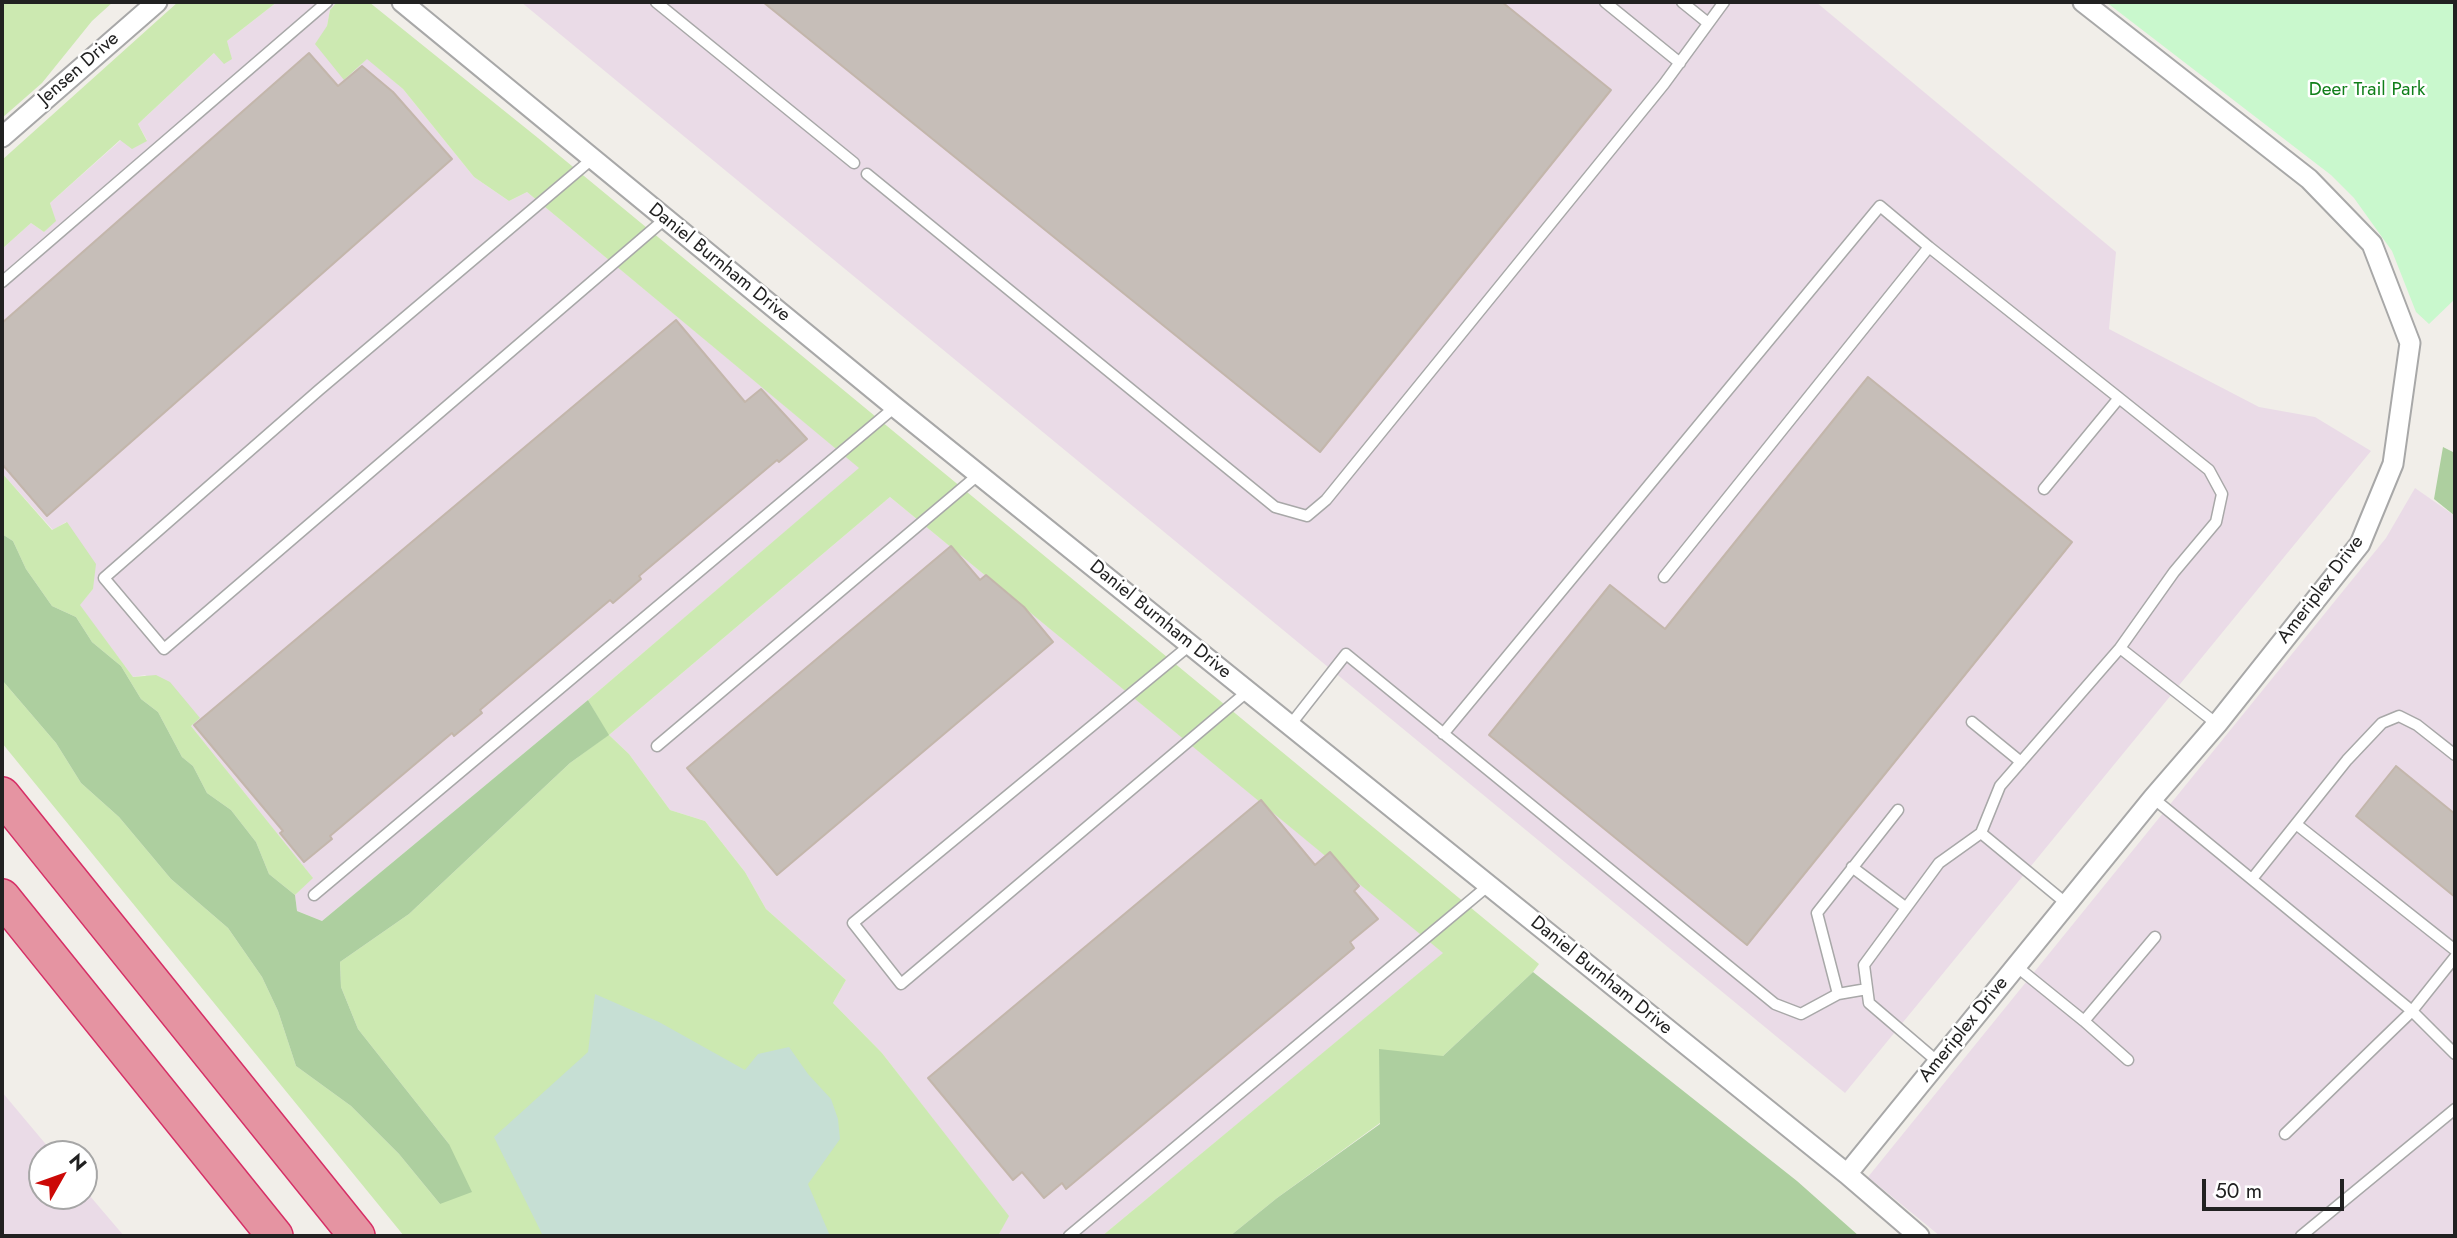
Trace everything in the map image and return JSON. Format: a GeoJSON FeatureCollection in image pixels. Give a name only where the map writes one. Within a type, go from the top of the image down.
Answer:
{"type":"FeatureCollection","features":[{"type":"Feature","properties":{"kind":"highway"},"geometry":{"type":"LineString","coordinates":[[2,795],[357,1236]]}},
{"type":"Feature","properties":{"kind":"highway"},"geometry":{"type":"LineString","coordinates":[[2,897],[275,1236]]}},
{"type":"Feature","properties":{"kind":"street","name":"Jensen Drive"},"geometry":{"type":"LineString","coordinates":[[2,137],[157,2]]}},
{"type":"Feature","properties":{"kind":"street","name":"Daniel Burnham Drive"},"geometry":{"type":"LineString","coordinates":[[402,2],[978,475],[1291,724],[1847,1174],[1919,1236]]}},
{"type":"Feature","properties":{"kind":"street","name":"Ameriplex Drive"},"geometry":{"type":"LineString","coordinates":[[1847,1174],[2153,798],[2217,724],[2360,544],[2393,464],[2410,343],[2372,244],[2309,179],[2083,2]]}},
{"type":"Feature","properties":{"kind":"lane"},"geometry":{"type":"LineString","coordinates":[[2,282],[327,2]]}},
{"type":"Feature","properties":{"kind":"lane"},"geometry":{"type":"LineString","coordinates":[[656,2],[854,163]]}},
{"type":"Feature","properties":{"kind":"lane"},"geometry":{"type":"LineString","coordinates":[[1605,2],[1680,62]]}},
{"type":"Feature","properties":{"kind":"lane"},"geometry":{"type":"LineString","coordinates":[[1682,2],[1708,23]]}},
{"type":"Feature","properties":{"kind":"lane"},"geometry":{"type":"LineString","coordinates":[[867,174],[1275,507],[1307,516],[1326,500],[1680,62],[1724,2]]}},
{"type":"Feature","properties":{"kind":"lane"},"geometry":{"type":"LineString","coordinates":[[592,159],[319,390],[104,578],[164,649],[665,219]]}},
{"type":"Feature","properties":{"kind":"lane"},"geometry":{"type":"LineString","coordinates":[[1443,734],[1880,206],[2209,470],[2222,494],[2216,522],[2174,572],[2120,648],[2000,786],[1980,833],[1939,863],[1864,965],[1869,1003],[1938,1062]]}},
{"type":"Feature","properties":{"kind":"lane"},"geometry":{"type":"LineString","coordinates":[[1664,577],[1929,247]]}},
{"type":"Feature","properties":{"kind":"lane"},"geometry":{"type":"LineString","coordinates":[[2044,489],[2119,398]]}},
{"type":"Feature","properties":{"kind":"lane"},"geometry":{"type":"LineString","coordinates":[[314,895],[895,407]]}},
{"type":"Feature","properties":{"kind":"lane"},"geometry":{"type":"LineString","coordinates":[[657,746],[978,475]]}},
{"type":"Feature","properties":{"kind":"lane"},"geometry":{"type":"LineString","coordinates":[[1191,644],[853,923],[901,984],[1248,691]]}},
{"type":"Feature","properties":{"kind":"lane"},"geometry":{"type":"LineString","coordinates":[[2120,648],[2217,724]]}},
{"type":"Feature","properties":{"kind":"lane"},"geometry":{"type":"LineString","coordinates":[[1291,724],[1346,654],[1775,1004],[1801,1014],[1838,994],[1867,989]]}},
{"type":"Feature","properties":{"kind":"lane"},"geometry":{"type":"LineString","coordinates":[[2252,879],[2347,760],[2382,723],[2399,716],[2417,725],[2455,755]]}},
{"type":"Feature","properties":{"kind":"lane"},"geometry":{"type":"LineString","coordinates":[[1972,722],[2021,762]]}},
{"type":"Feature","properties":{"kind":"lane"},"geometry":{"type":"LineString","coordinates":[[2153,798],[2412,1011],[2455,1055]]}},
{"type":"Feature","properties":{"kind":"lane"},"geometry":{"type":"LineString","coordinates":[[1838,994],[1817,913],[1898,810]]}},
{"type":"Feature","properties":{"kind":"lane"},"geometry":{"type":"LineString","coordinates":[[2296,824],[2455,950]]}},
{"type":"Feature","properties":{"kind":"lane"},"geometry":{"type":"LineString","coordinates":[[1980,833],[2067,904]]}},
{"type":"Feature","properties":{"kind":"lane"},"geometry":{"type":"LineString","coordinates":[[1852,867],[1905,907]]}},
{"type":"Feature","properties":{"kind":"lane"},"geometry":{"type":"LineString","coordinates":[[1069,1236],[1489,885]]}},
{"type":"Feature","properties":{"kind":"lane"},"geometry":{"type":"LineString","coordinates":[[2084,1021],[2155,937]]}},
{"type":"Feature","properties":{"kind":"lane"},"geometry":{"type":"LineString","coordinates":[[2285,1134],[2412,1011],[2455,957]]}},
{"type":"Feature","properties":{"kind":"lane"},"geometry":{"type":"LineString","coordinates":[[2016,966],[2128,1060]]}},
{"type":"Feature","properties":{"kind":"lane"},"geometry":{"type":"LineString","coordinates":[[2301,1236],[2455,1109]]}},
{"type":"Feature","properties":{"kind":"shaded area"},"geometry":{"type":"Polygon","coordinates":[[[277,2],[337,2],[330,10],[327,26],[345,80],[367,58],[403,89],[474,177],[509,201],[527,192],[860,468],[588,700],[322,921],[297,911],[295,895],[312,877],[191,726],[199,717],[145,675],[133,677],[79,605],[93,589],[66,522],[53,530],[2,473],[2,249],[31,223],[44,232],[55,220],[50,203],[121,140],[147,140],[138,124],[227,41],[277,2]]]}},
{"type":"Feature","properties":{"kind":"shaded area"},"geometry":{"type":"Polygon","coordinates":[[[521,2],[1816,2],[2116,252],[2109,329],[2259,407],[2315,417],[2371,451],[1845,1093],[521,2]]]}},
{"type":"Feature","properties":{"kind":"shaded area"},"geometry":{"type":"Polygon","coordinates":[[[2415,488],[2455,516],[2455,1236],[1940,1236],[1868,1177],[2386,538],[2415,488]]]}},
{"type":"Feature","properties":{"kind":"shaded area"},"geometry":{"type":"Polygon","coordinates":[[[890,497],[1444,953],[1102,1236],[998,1236],[1008,1216],[882,1053],[833,1003],[846,980],[766,909],[745,872],[705,821],[670,810],[629,754],[609,735],[890,497]]]}},
{"type":"Feature","properties":{"kind":"shaded area"},"geometry":{"type":"Polygon","coordinates":[[[2,1092],[42,1140],[28,1140],[28,1210],[98,1210],[98,1205],[124,1236],[2,1236],[2,1092]]]}},
{"type":"Feature","properties":{"kind":"green space"},"geometry":{"type":"Polygon","coordinates":[[[2,2],[113,2],[92,21],[42,83],[2,118],[2,2]]]}},
{"type":"Feature","properties":{"kind":"green space"},"geometry":{"type":"Polygon","coordinates":[[[178,2],[277,2],[227,41],[232,59],[224,64],[214,53],[138,124],[147,141],[132,149],[120,140],[50,203],[56,221],[44,232],[31,223],[2,249],[2,160],[178,2]]]}},
{"type":"Feature","properties":{"kind":"green space"},"geometry":{"type":"Polygon","coordinates":[[[337,2],[369,2],[538,138],[1539,964],[1533,972],[1443,1056],[1380,1123],[1230,1236],[1102,1236],[1443,953],[890,497],[609,735],[629,754],[670,810],[705,821],[745,872],[766,909],[846,980],[833,1003],[882,1053],[1009,1216],[998,1236],[404,1236],[2,743],[2,680],[56,743],[81,783],[119,817],[171,879],[228,928],[262,977],[278,1011],[296,1066],[351,1106],[399,1154],[440,1204],[449,1144],[358,1029],[341,987],[340,962],[409,914],[570,763],[608,735],[588,700],[859,468],[527,192],[509,201],[474,177],[403,89],[367,59],[344,80],[315,44],[327,26],[330,10],[337,2]]]}},
{"type":"Feature","properties":{"kind":"green space","name":"Deer Trail Park"},"geometry":{"type":"Polygon","coordinates":[[[2106,2],[2455,2],[2455,299],[2429,324],[2416,312],[2392,251],[2354,198],[2331,175],[2106,2]]]}},
{"type":"Feature","properties":{"kind":"green space"},"geometry":{"type":"Polygon","coordinates":[[[2443,447],[2455,453],[2455,516],[2434,499],[2443,447]]]}},
{"type":"Feature","properties":{"kind":"green space"},"geometry":{"type":"Polygon","coordinates":[[[2,473],[52,530],[67,522],[96,564],[93,589],[80,605],[133,677],[156,675],[170,682],[200,718],[191,726],[313,878],[295,895],[269,874],[256,842],[231,810],[207,793],[193,766],[182,757],[158,712],[141,699],[121,666],[92,642],[76,617],[52,606],[26,569],[13,541],[2,534],[2,473]]]}},
{"type":"Feature","properties":{"kind":"green space"},"geometry":{"type":"Polygon","coordinates":[[[2,534],[13,541],[26,569],[52,606],[76,617],[92,642],[121,666],[141,699],[158,712],[182,757],[193,766],[207,793],[231,810],[256,842],[269,874],[295,895],[297,911],[322,921],[588,700],[609,735],[570,763],[409,914],[340,962],[341,987],[358,1029],[449,1144],[472,1192],[440,1204],[399,1154],[351,1106],[296,1066],[278,1011],[262,977],[228,928],[171,879],[119,817],[81,783],[56,743],[2,680],[2,534]]]}},
{"type":"Feature","properties":{"kind":"green space"},"geometry":{"type":"Polygon","coordinates":[[[1533,972],[1797,1181],[1859,1236],[1230,1236],[1277,1198],[1380,1124],[1379,1049],[1443,1056],[1533,972]]]}},
{"type":"Feature","properties":{"kind":"green space"},"geometry":{"type":"Polygon","coordinates":[[[595,994],[659,1022],[745,1070],[758,1054],[789,1047],[808,1074],[831,1099],[838,1119],[840,1139],[808,1184],[830,1236],[543,1236],[494,1137],[588,1052],[595,994]]]}},
{"type":"Feature","properties":{"kind":"building"},"geometry":{"type":"Polygon","coordinates":[[[763,2],[1502,2],[1611,90],[1320,452],[763,2]]]}},
{"type":"Feature","properties":{"kind":"building"},"geometry":{"type":"Polygon","coordinates":[[[309,53],[338,86],[362,66],[393,92],[452,159],[47,516],[2,464],[2,323],[309,53]]]}},
{"type":"Feature","properties":{"kind":"building"},"geometry":{"type":"Polygon","coordinates":[[[676,320],[745,402],[761,389],[807,439],[779,462],[777,460],[639,576],[641,579],[613,603],[610,600],[480,710],[482,713],[454,736],[452,733],[330,836],[332,839],[304,862],[280,833],[283,831],[194,725],[676,320]]]}},
{"type":"Feature","properties":{"kind":"building"},"geometry":{"type":"Polygon","coordinates":[[[1868,377],[2072,542],[1747,945],[1489,735],[1610,585],[1665,629],[1868,377]]]}},
{"type":"Feature","properties":{"kind":"building"},"geometry":{"type":"Polygon","coordinates":[[[951,546],[980,580],[986,575],[1024,607],[1053,642],[777,875],[687,768],[951,546]]]}},
{"type":"Feature","properties":{"kind":"building"},"geometry":{"type":"Polygon","coordinates":[[[2396,766],[2455,814],[2455,897],[2356,816],[2396,766]]]}},
{"type":"Feature","properties":{"kind":"building"},"geometry":{"type":"Polygon","coordinates":[[[1261,800],[1315,865],[1330,852],[1359,886],[1354,891],[1378,919],[1350,942],[1354,948],[1066,1189],[1062,1183],[1044,1198],[1022,1172],[1013,1180],[928,1078],[1261,800]]]}}]}
